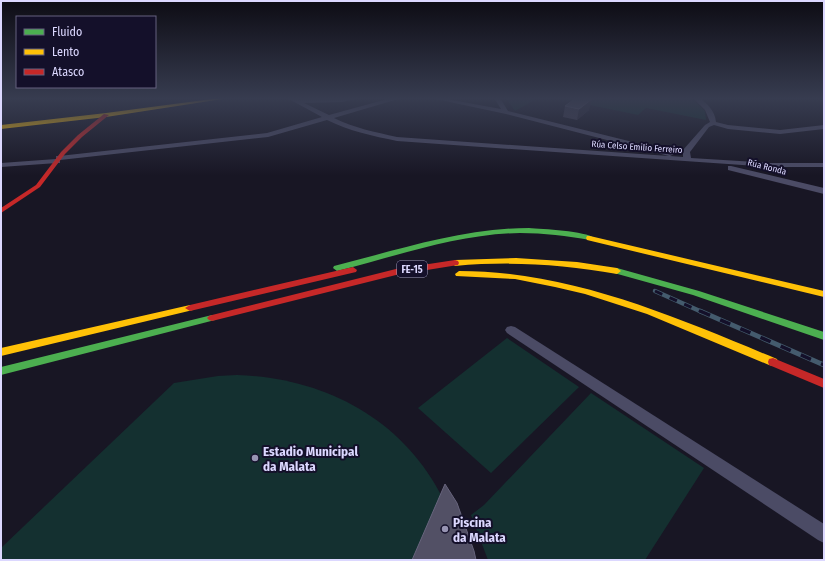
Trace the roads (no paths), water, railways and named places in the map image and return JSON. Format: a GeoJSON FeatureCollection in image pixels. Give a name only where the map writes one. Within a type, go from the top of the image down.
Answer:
{"type":"FeatureCollection","features":[{"type":"Feature","properties":{"kind":"main road"},"geometry":{"type":"LineString","coordinates":[[1,127],[26,124]]}},
{"type":"Feature","properties":{"kind":"main road"},"geometry":{"type":"LineString","coordinates":[[1,211],[42,183],[67,148],[95,124]]}},
{"type":"Feature","properties":{"kind":"main road"},"geometry":{"type":"LineString","coordinates":[[267,290],[311,275],[420,247],[479,235],[510,231],[537,231],[592,238],[824,294]]}},
{"type":"Feature","properties":{"kind":"main road","name":"FE-15"},"geometry":{"type":"LineString","coordinates":[[1,352],[388,261],[430,254]]}},
{"type":"Feature","properties":{"kind":"main road","name":"FE-15"},"geometry":{"type":"LineString","coordinates":[[1,371],[396,272],[436,264],[493,260],[556,262],[618,271],[667,284],[824,336]]}},
{"type":"Feature","properties":{"kind":"main road"},"geometry":{"type":"LineString","coordinates":[[453,274],[510,276],[558,283],[607,296],[671,320],[824,384]]}},
{"type":"Feature","properties":{"kind":"main road"},"geometry":{"type":"LineString","coordinates":[[291,299],[316,297],[422,276],[438,275]]}},
{"type":"Feature","properties":{"kind":"main road"},"geometry":{"type":"LineString","coordinates":[[29,336],[85,332]]}},
{"type":"Feature","properties":{"kind":"street"},"geometry":{"type":"LineString","coordinates":[[1,165],[232,140],[268,135],[306,124]]}},
{"type":"Feature","properties":{"kind":"street","name":"Rúa Celso Emilio Ferreiro"},"geometry":{"type":"LineString","coordinates":[[340,124],[361,131],[397,138],[706,162],[770,165],[824,165]]}},
{"type":"Feature","properties":{"kind":"street"},"geometry":{"type":"LineString","coordinates":[[555,124],[642,146],[688,160]]}},
{"type":"Feature","properties":{"kind":"street"},"geometry":{"type":"LineString","coordinates":[[688,160],[686,152],[707,126],[711,124]]}},
{"type":"Feature","properties":{"kind":"street"},"geometry":{"type":"LineString","coordinates":[[717,124],[728,127],[780,132],[823,127]]}},
{"type":"Feature","properties":{"kind":"street","name":"Rúa Ronda"},"geometry":{"type":"LineString","coordinates":[[706,162],[824,191]]}},
{"type":"Feature","properties":{"kind":"street"},"geometry":{"type":"LineString","coordinates":[[511,330],[824,534]]}},
{"type":"Feature","properties":{"kind":"railway"},"geometry":{"type":"LineString","coordinates":[[655,291],[702,312]]}},
{"type":"Feature","properties":{"kind":"railway"},"geometry":{"type":"LineString","coordinates":[[700,311],[824,365]]}},
{"type":"Feature","properties":{"kind":"place","name":"Estadio Municipal da Malata"},"geometry":{"type":"Point","coordinates":[255,458]}},
{"type":"Feature","properties":{"kind":"place","name":"Piscina da Malata"},"geometry":{"type":"Point","coordinates":[445,529]}}]}
